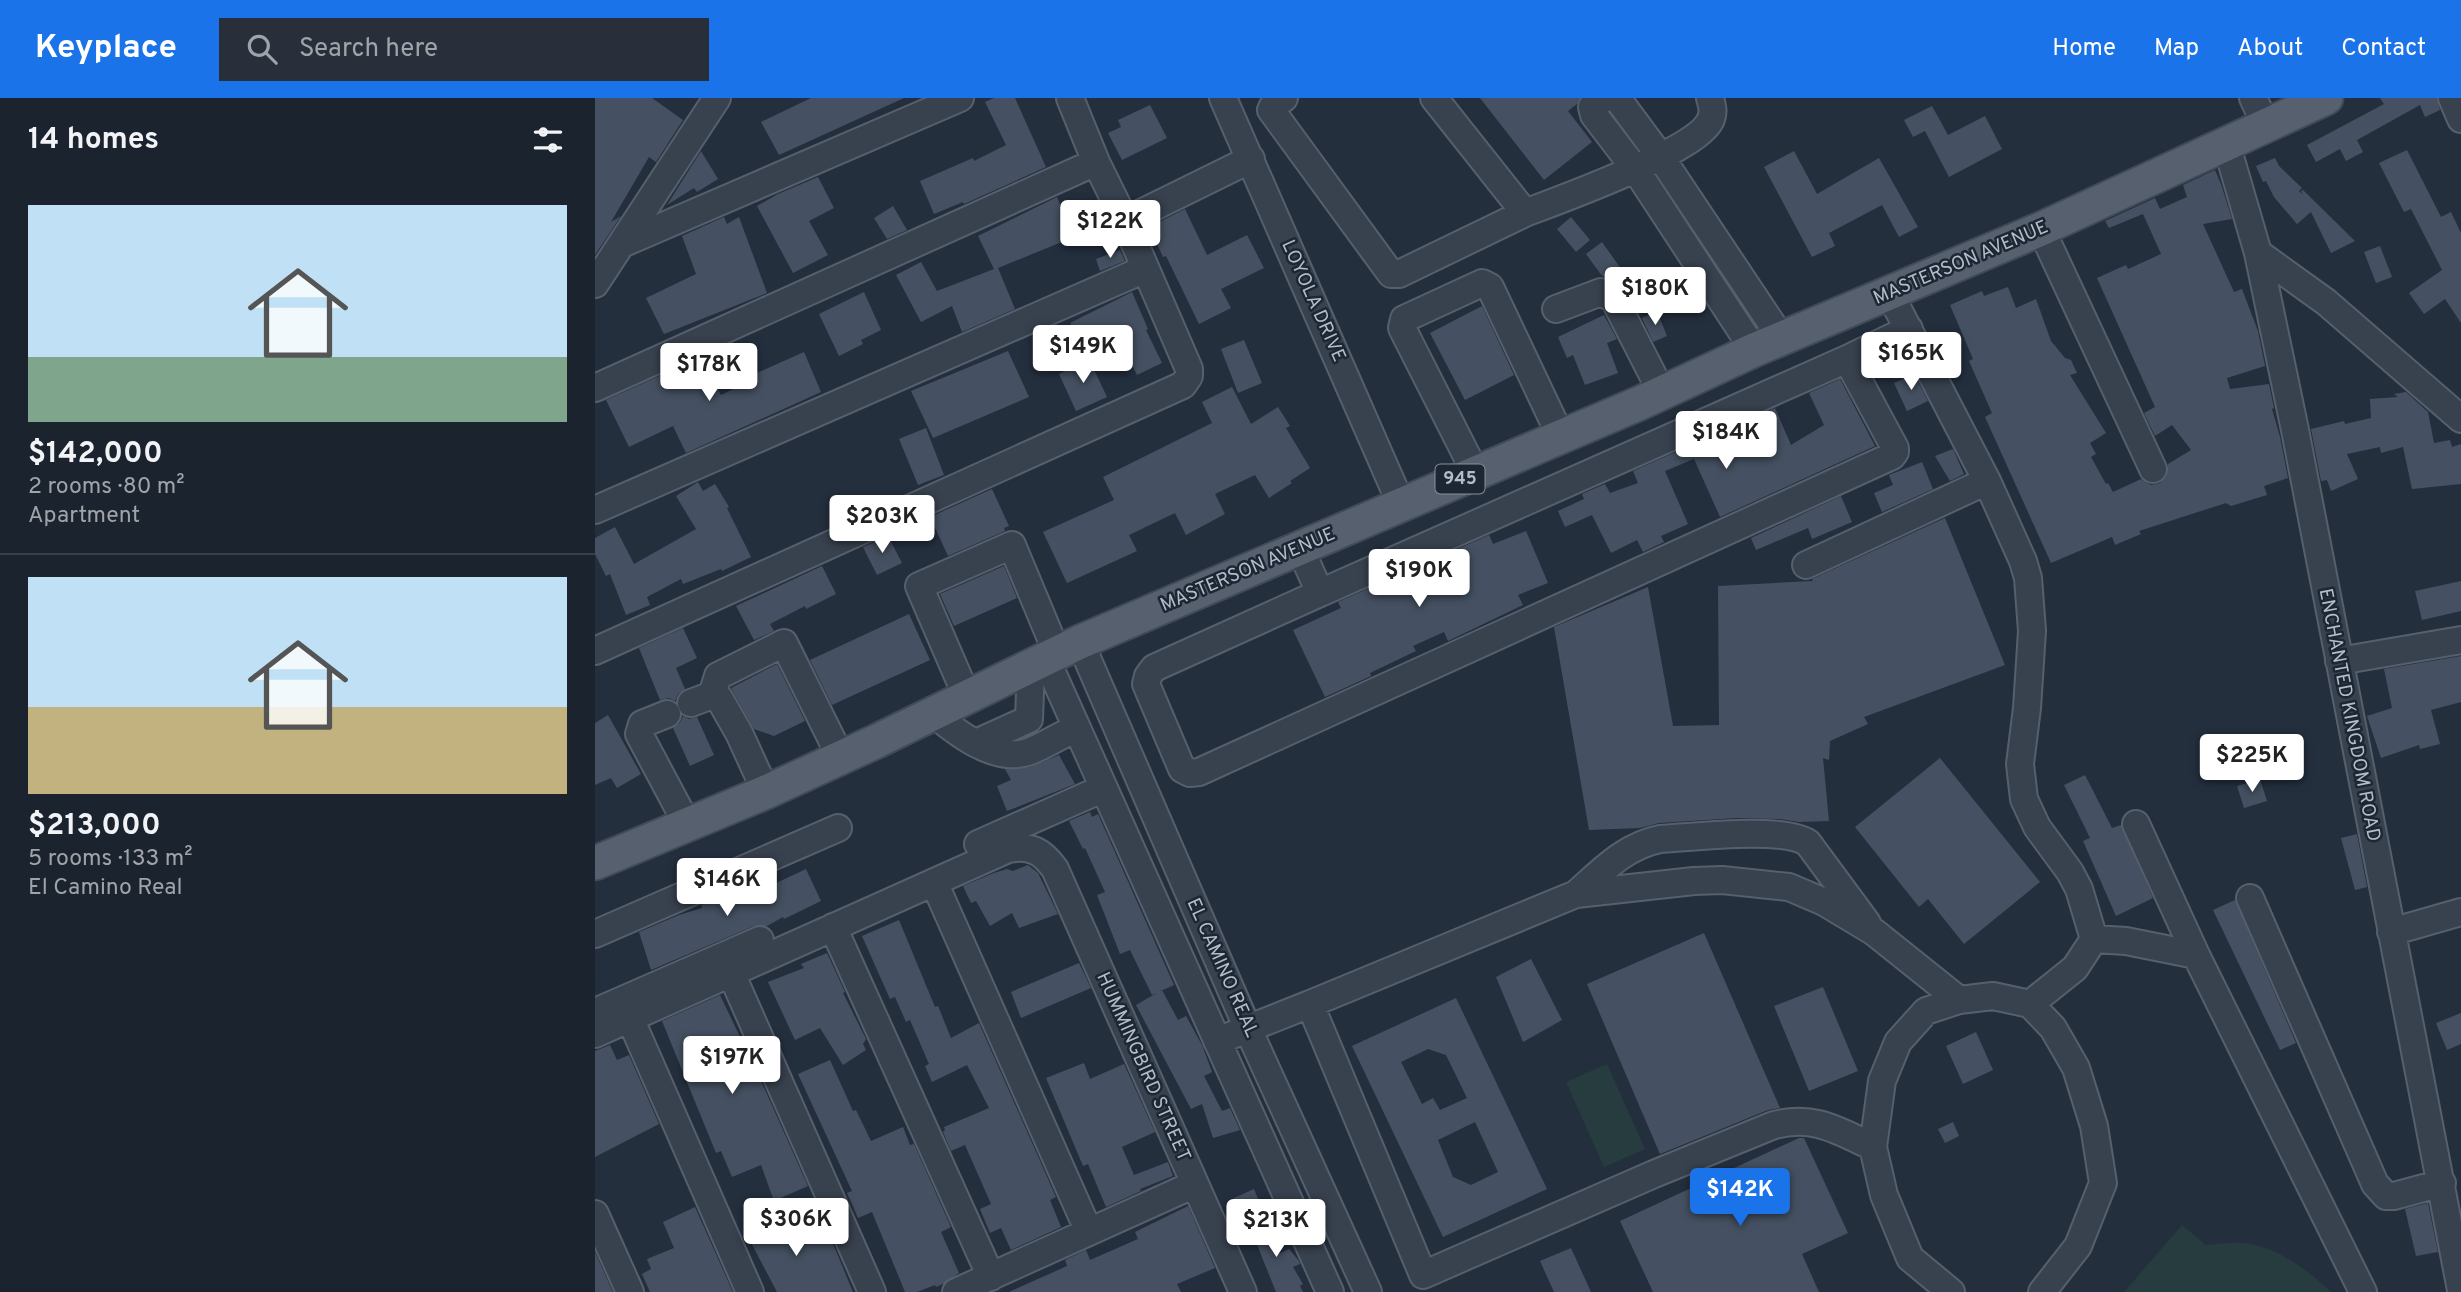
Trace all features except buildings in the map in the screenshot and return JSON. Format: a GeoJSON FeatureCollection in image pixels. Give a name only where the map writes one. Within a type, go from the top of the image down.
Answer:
{"type":"FeatureCollection","features":[{"type":"Feature","properties":{"kind":"main road","name":"MASTERSON AVENUE"},"geometry":{"type":"LineString","coordinates":[[595,863],[688,826],[841,758],[1053,655],[2041,229],[2226,143],[2260,112],[2308,102]]}},
{"type":"Feature","properties":{"kind":"street"},"geometry":{"type":"LineString","coordinates":[[595,284],[717,98]]}},
{"type":"Feature","properties":{"kind":"street"},"geometry":{"type":"LineString","coordinates":[[624,243],[960,98]]}},
{"type":"Feature","properties":{"kind":"street"},"geometry":{"type":"LineString","coordinates":[[595,650],[1183,385],[1189,376],[1189,369],[1070,98]]}},
{"type":"Feature","properties":{"kind":"street","name":"LOYOLA DRIVE"},"geometry":{"type":"LineString","coordinates":[[1223,98],[1401,504]]}},
{"type":"Feature","properties":{"kind":"street"},"geometry":{"type":"LineString","coordinates":[[1284,98],[1271,110],[1391,274],[1399,274],[1525,213],[1636,170],[1696,135],[1711,121],[1713,108],[1710,98]]}},
{"type":"Feature","properties":{"kind":"street"},"geometry":{"type":"LineString","coordinates":[[1434,98],[1525,213]]}},
{"type":"Feature","properties":{"kind":"street"},"geometry":{"type":"LineString","coordinates":[[1604,98],[1592,107],[1594,115],[1768,345]]}},
{"type":"Feature","properties":{"kind":"street"},"geometry":{"type":"LineString","coordinates":[[1616,98],[1660,156],[1768,345]]}},
{"type":"Feature","properties":{"kind":"street"},"geometry":{"type":"LineString","coordinates":[[2452,98],[2461,119]]}},
{"type":"Feature","properties":{"kind":"street","name":"ENCHANTED KINGDOM ROAD"},"geometry":{"type":"LineString","coordinates":[[2226,143],[2258,253],[2391,932],[2442,1184],[2456,1236],[2461,1290]]}},
{"type":"Feature","properties":{"kind":"street"},"geometry":{"type":"LineString","coordinates":[[1125,221],[1251,159]]}},
{"type":"Feature","properties":{"kind":"street"},"geometry":{"type":"LineString","coordinates":[[595,388],[1096,162]]}},
{"type":"Feature","properties":{"kind":"street"},"geometry":{"type":"LineString","coordinates":[[2041,229],[2153,470]]}},
{"type":"Feature","properties":{"kind":"street"},"geometry":{"type":"LineString","coordinates":[[2258,253],[2326,302],[2461,419]]}},
{"type":"Feature","properties":{"kind":"street"},"geometry":{"type":"LineString","coordinates":[[595,510],[1145,270]]}},
{"type":"Feature","properties":{"kind":"street"},"geometry":{"type":"LineString","coordinates":[[1475,472],[1402,324],[1404,319],[1482,283],[1490,287],[1561,436]]}},
{"type":"Feature","properties":{"kind":"street"},"geometry":{"type":"LineString","coordinates":[[1556,309],[1601,292],[1614,299],[1651,398],[1656,444]]}},
{"type":"Feature","properties":{"kind":"street"},"geometry":{"type":"LineString","coordinates":[[1890,294],[1987,481],[2024,561],[2031,607],[2027,708],[2020,764],[2024,799],[2037,827],[2079,889],[2094,939],[2075,968],[2031,1004]]}},
{"type":"Feature","properties":{"kind":"street"},"geometry":{"type":"LineString","coordinates":[[1847,359],[1895,448],[1892,456],[1199,772],[1190,773],[1182,769],[1146,684],[1154,668],[1909,329]]}},
{"type":"Feature","properties":{"kind":"street"},"geometry":{"type":"LineString","coordinates":[[1806,565],[1987,481]]}},
{"type":"Feature","properties":{"kind":"street"},"geometry":{"type":"LineString","coordinates":[[967,697],[919,586],[1012,545],[1053,655],[1029,719],[976,743]]}},
{"type":"Feature","properties":{"kind":"street"},"geometry":{"type":"LineString","coordinates":[[1300,548],[1320,593]]}},
{"type":"Feature","properties":{"kind":"street"},"geometry":{"type":"LineString","coordinates":[[2339,661],[2461,640]]}},
{"type":"Feature","properties":{"kind":"street"},"geometry":{"type":"LineString","coordinates":[[690,704],[719,676],[783,643],[841,758]]}},
{"type":"Feature","properties":{"kind":"street","name":"EL CAMINO REAL"},"geometry":{"type":"LineString","coordinates":[[1053,655],[1077,728],[1330,1292]]}},
{"type":"Feature","properties":{"kind":"street","name":"EL CAMINO REAL"},"geometry":{"type":"LineString","coordinates":[[1053,655],[1248,1029],[1368,1292]]}},
{"type":"Feature","properties":{"kind":"street"},"geometry":{"type":"LineString","coordinates":[[688,826],[639,734],[642,724],[690,704],[723,703],[766,792]]}},
{"type":"Feature","properties":{"kind":"street"},"geometry":{"type":"LineString","coordinates":[[934,713],[951,728],[976,743],[1003,753],[1025,753],[1077,728]]}},
{"type":"Feature","properties":{"kind":"street"},"geometry":{"type":"LineString","coordinates":[[1029,719],[1042,745]]}},
{"type":"Feature","properties":{"kind":"street"},"geometry":{"type":"LineString","coordinates":[[595,1013],[1104,788]]}},
{"type":"Feature","properties":{"kind":"street"},"geometry":{"type":"LineString","coordinates":[[2136,824],[2196,955],[2363,1292]]}},
{"type":"Feature","properties":{"kind":"street"},"geometry":{"type":"LineString","coordinates":[[595,934],[838,828]]}},
{"type":"Feature","properties":{"kind":"street"},"geometry":{"type":"LineString","coordinates":[[1576,894],[1616,859],[1643,842],[1771,834],[1801,838],[1808,844],[1874,932]]}},
{"type":"Feature","properties":{"kind":"street","name":"HUMMINGBIRD STREET"},"geometry":{"type":"LineString","coordinates":[[934,882],[1008,849],[1035,849],[1046,856],[1055,869],[1195,1184],[1238,1290]]}},
{"type":"Feature","properties":{"kind":"street"},"geometry":{"type":"LineString","coordinates":[[1217,1041],[1576,894],[1713,880],[1789,887],[1824,902],[1874,932],[1959,1000]]}},
{"type":"Feature","properties":{"kind":"street"},"geometry":{"type":"LineString","coordinates":[[595,1034],[934,882],[1089,1232]]}},
{"type":"Feature","properties":{"kind":"street"},"geometry":{"type":"LineString","coordinates":[[2251,898],[2375,1184],[2386,1196],[2442,1184]]}},
{"type":"Feature","properties":{"kind":"street"},"geometry":{"type":"LineString","coordinates":[[2391,932],[2461,912]]}},
{"type":"Feature","properties":{"kind":"street"},"geometry":{"type":"LineString","coordinates":[[833,928],[991,1278]]}},
{"type":"Feature","properties":{"kind":"street"},"geometry":{"type":"LineString","coordinates":[[2094,939],[2126,941],[2196,955]]}},
{"type":"Feature","properties":{"kind":"street"},"geometry":{"type":"LineString","coordinates":[[731,973],[872,1292]]}},
{"type":"Feature","properties":{"kind":"street"},"geometry":{"type":"LineString","coordinates":[[1951,1292],[1910,1258],[1884,1195],[1873,1147],[1882,1081],[1898,1042],[1926,1011],[1959,1000],[1993,996],[2031,1004],[2053,1028],[2076,1068],[2094,1126],[2103,1182],[2078,1246],[2042,1292]]}},
{"type":"Feature","properties":{"kind":"street"},"geometry":{"type":"LineString","coordinates":[[1310,1004],[1427,1284],[1654,1174],[1774,1125],[1793,1120],[1827,1125],[1873,1147]]}},
{"type":"Feature","properties":{"kind":"street"},"geometry":{"type":"LineString","coordinates":[[630,1018],[750,1292]]}},
{"type":"Feature","properties":{"kind":"street"},"geometry":{"type":"LineString","coordinates":[[956,1292],[1195,1184]]}},
{"type":"Feature","properties":{"kind":"street"},"geometry":{"type":"LineString","coordinates":[[595,1214],[630,1292]]}},
{"type":"Feature","properties":{"kind":"green space"},"geometry":{"type":"Polygon","coordinates":[[[1607,1064],[1645,1149],[1604,1167],[1566,1082],[1607,1064]]]}},
{"type":"Feature","properties":{"kind":"green space"},"geometry":{"type":"Polygon","coordinates":[[[2182,1225],[2206,1245],[2245,1243],[2281,1255],[2312,1275],[2331,1292],[2124,1292],[2182,1225]]]}}]}
